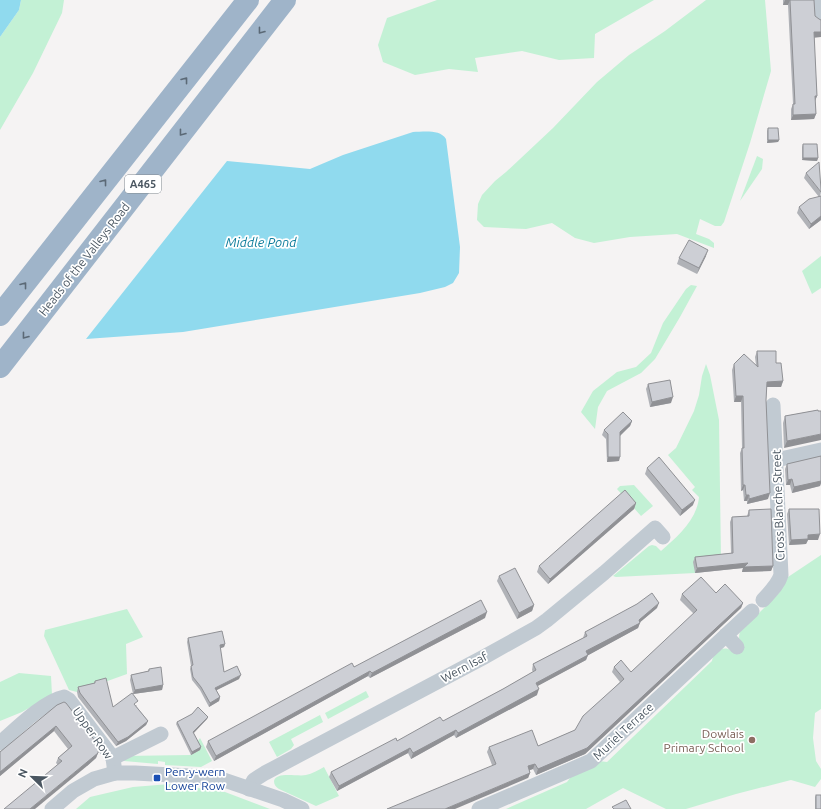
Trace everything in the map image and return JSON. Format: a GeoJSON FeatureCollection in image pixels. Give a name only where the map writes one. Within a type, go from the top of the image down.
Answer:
{"type":"FeatureCollection","features":[{"type":"Feature","properties":{"kind":"highway","name":"A465"},"geometry":{"type":"LineString","coordinates":[[0,315],[248,0]]}},
{"type":"Feature","properties":{"kind":"highway","name":"Heads of the Valleys Road"},"geometry":{"type":"LineString","coordinates":[[0,367],[285,0]]}},
{"type":"Feature","properties":{"kind":"street","name":"Cross Blanche Street"},"geometry":{"type":"LineString","coordinates":[[763,600],[779,580],[781,575],[773,405]]}},
{"type":"Feature","properties":{"kind":"street"},"geometry":{"type":"LineString","coordinates":[[776,460],[821,450]]}},
{"type":"Feature","properties":{"kind":"street","name":"Wern Isaf"},"geometry":{"type":"LineString","coordinates":[[249,789],[254,780],[264,773],[536,628],[570,602],[654,528],[663,537]]}},
{"type":"Feature","properties":{"kind":"street","name":"Muriel Terrace"},"geometry":{"type":"LineString","coordinates":[[479,809],[591,761],[752,611]]}},
{"type":"Feature","properties":{"kind":"street"},"geometry":{"type":"LineString","coordinates":[[726,635],[737,647]]}},
{"type":"Feature","properties":{"kind":"street","name":"Upper Row"},"geometry":{"type":"LineString","coordinates":[[0,743],[40,710],[58,698],[64,697],[69,700],[114,766]]}},
{"type":"Feature","properties":{"kind":"street"},"geometry":{"type":"LineString","coordinates":[[52,809],[73,791],[94,779],[161,734]]}},
{"type":"Feature","properties":{"kind":"street"},"geometry":{"type":"LineString","coordinates":[[114,766],[143,773],[224,780],[283,800],[302,809]]}},
{"type":"Feature","properties":{"kind":"green space"},"geometry":{"type":"Polygon","coordinates":[[[21,0],[64,0],[62,13],[33,73],[0,130],[0,37],[19,10],[21,0]]]}},
{"type":"Feature","properties":{"kind":"green space"},"geometry":{"type":"Polygon","coordinates":[[[437,0],[654,0],[595,34],[594,58],[559,60],[522,51],[475,58],[478,72],[449,69],[415,75],[383,62],[378,45],[387,18],[437,0]]]}},
{"type":"Feature","properties":{"kind":"green space"},"geometry":{"type":"Polygon","coordinates":[[[706,0],[765,0],[771,71],[750,143],[724,222],[721,226],[715,226],[700,219],[696,234],[709,239],[714,243],[714,248],[677,234],[630,237],[594,243],[575,238],[552,223],[526,229],[484,227],[477,220],[478,204],[482,195],[495,181],[553,128],[597,82],[629,55],[665,31],[706,0]]]}},
{"type":"Feature","properties":{"kind":"green space"},"geometry":{"type":"Polygon","coordinates":[[[757,156],[763,159],[762,169],[740,201],[757,156]]]}},
{"type":"Feature","properties":{"kind":"green space"},"geometry":{"type":"Polygon","coordinates":[[[821,256],[821,288],[812,294],[802,271],[821,256]]]}},
{"type":"Feature","properties":{"kind":"green space"},"geometry":{"type":"Polygon","coordinates":[[[691,285],[697,286],[655,359],[641,373],[607,391],[598,407],[595,429],[581,412],[593,391],[617,372],[636,367],[651,353],[663,323],[686,289],[691,285]]]}},
{"type":"Feature","properties":{"kind":"green space"},"geometry":{"type":"Polygon","coordinates":[[[706,364],[710,375],[719,420],[721,559],[694,562],[695,573],[613,576],[649,546],[656,546],[661,551],[685,527],[694,513],[699,497],[692,490],[695,487],[668,455],[676,448],[694,411],[706,364]]]}},
{"type":"Feature","properties":{"kind":"green space"},"geometry":{"type":"Polygon","coordinates":[[[634,485],[653,506],[641,516],[617,489],[620,486],[634,485]]]}},
{"type":"Feature","properties":{"kind":"green space"},"geometry":{"type":"Polygon","coordinates":[[[821,555],[821,709],[815,713],[813,738],[816,761],[821,769],[821,779],[815,787],[791,780],[686,809],[666,809],[623,788],[586,809],[506,809],[567,782],[573,774],[599,761],[607,762],[712,661],[718,651],[721,649],[727,649],[736,654],[744,646],[739,640],[740,632],[779,593],[788,577],[821,555]]]}},
{"type":"Feature","properties":{"kind":"green space"},"geometry":{"type":"Polygon","coordinates":[[[127,609],[143,637],[126,644],[127,674],[77,692],[69,690],[44,636],[45,630],[127,609]]]}},
{"type":"Feature","properties":{"kind":"green space"},"geometry":{"type":"Polygon","coordinates":[[[19,673],[51,676],[52,695],[22,712],[0,721],[0,682],[19,673]]]}},
{"type":"Feature","properties":{"kind":"green space"},"geometry":{"type":"Polygon","coordinates":[[[366,691],[369,697],[328,719],[325,713],[366,691]]]}},
{"type":"Feature","properties":{"kind":"green space"},"geometry":{"type":"Polygon","coordinates":[[[320,715],[323,722],[291,739],[294,745],[291,749],[277,757],[269,742],[320,715]]]}},
{"type":"Feature","properties":{"kind":"green space"},"geometry":{"type":"Polygon","coordinates":[[[200,738],[212,761],[201,767],[165,765],[165,762],[158,761],[158,764],[124,761],[124,756],[190,755],[198,751],[195,745],[200,738]]]}},
{"type":"Feature","properties":{"kind":"green space"},"geometry":{"type":"Polygon","coordinates":[[[324,767],[339,796],[316,806],[279,789],[274,784],[274,781],[279,776],[306,775],[324,767]]]}},
{"type":"Feature","properties":{"kind":"green space"},"geometry":{"type":"Polygon","coordinates":[[[170,784],[225,792],[270,809],[76,809],[90,797],[133,787],[170,784]]]}},
{"type":"Feature","properties":{"kind":"water"},"geometry":{"type":"Polygon","coordinates":[[[0,0],[21,0],[19,10],[0,37],[0,0]]]}},
{"type":"Feature","properties":{"kind":"water","name":"Middle Pond"},"geometry":{"type":"Polygon","coordinates":[[[413,132],[436,132],[446,139],[460,247],[459,273],[453,283],[445,287],[420,293],[183,332],[86,339],[227,161],[310,169],[343,155],[413,132]]]}},
{"type":"Feature","properties":{"kind":"building"},"geometry":{"type":"Polygon","coordinates":[[[790,0],[814,0],[815,16],[821,20],[821,32],[814,32],[817,96],[815,96],[816,114],[793,115],[793,104],[795,104],[790,0]]]}},
{"type":"Feature","properties":{"kind":"building"},"geometry":{"type":"Polygon","coordinates":[[[768,128],[778,128],[779,140],[768,140],[768,128]]]}},
{"type":"Feature","properties":{"kind":"building"},"geometry":{"type":"Polygon","coordinates":[[[803,144],[817,144],[818,158],[803,158],[803,144]]]}},
{"type":"Feature","properties":{"kind":"building"},"geometry":{"type":"Polygon","coordinates":[[[819,162],[821,189],[821,192],[806,173],[819,162]]]}},
{"type":"Feature","properties":{"kind":"building"},"geometry":{"type":"Polygon","coordinates":[[[821,196],[821,216],[811,224],[799,207],[809,199],[821,196]]]}},
{"type":"Feature","properties":{"kind":"building"},"geometry":{"type":"Polygon","coordinates":[[[689,240],[708,250],[699,268],[679,258],[689,240]]]}},
{"type":"Feature","properties":{"kind":"building"},"geometry":{"type":"Polygon","coordinates":[[[757,351],[776,351],[776,363],[781,363],[783,381],[767,382],[766,400],[770,493],[749,499],[749,495],[746,495],[745,485],[743,485],[743,396],[736,396],[734,364],[744,354],[758,367],[757,351]]]}},
{"type":"Feature","properties":{"kind":"building"},"geometry":{"type":"Polygon","coordinates":[[[670,380],[673,397],[652,402],[648,384],[670,380]]]}},
{"type":"Feature","properties":{"kind":"building"},"geometry":{"type":"Polygon","coordinates":[[[818,410],[821,411],[821,434],[787,441],[785,416],[818,410]]]}},
{"type":"Feature","properties":{"kind":"building"},"geometry":{"type":"Polygon","coordinates":[[[623,412],[632,421],[620,432],[620,457],[608,457],[608,434],[604,430],[623,412]]]}},
{"type":"Feature","properties":{"kind":"building"},"geometry":{"type":"Polygon","coordinates":[[[821,456],[821,481],[794,487],[792,479],[788,480],[787,464],[821,456]]]}},
{"type":"Feature","properties":{"kind":"building"},"geometry":{"type":"Polygon","coordinates":[[[659,457],[695,500],[682,510],[647,468],[659,457]]]}},
{"type":"Feature","properties":{"kind":"building"},"geometry":{"type":"Polygon","coordinates":[[[625,490],[636,503],[550,579],[539,566],[625,490]]]}},
{"type":"Feature","properties":{"kind":"building"},"geometry":{"type":"Polygon","coordinates":[[[771,509],[773,566],[744,567],[748,563],[697,568],[695,557],[733,553],[732,517],[749,516],[749,510],[771,509]]]}},
{"type":"Feature","properties":{"kind":"building"},"geometry":{"type":"Polygon","coordinates":[[[789,509],[819,509],[820,534],[808,535],[808,539],[791,540],[789,509]]]}},
{"type":"Feature","properties":{"kind":"building"},"geometry":{"type":"Polygon","coordinates":[[[515,568],[534,605],[519,613],[499,576],[515,568]]]}},
{"type":"Feature","properties":{"kind":"building"},"geometry":{"type":"Polygon","coordinates":[[[701,577],[716,593],[725,584],[743,603],[587,748],[538,769],[535,764],[528,766],[530,773],[445,809],[387,809],[496,764],[489,747],[532,730],[538,746],[575,730],[583,716],[624,679],[614,667],[621,660],[631,672],[697,610],[682,594],[701,577]]]}},
{"type":"Feature","properties":{"kind":"building"},"geometry":{"type":"Polygon","coordinates":[[[652,593],[659,603],[639,620],[640,623],[586,651],[588,655],[536,683],[539,689],[458,733],[456,730],[413,753],[410,748],[339,786],[331,772],[396,738],[397,741],[440,717],[443,721],[503,689],[536,670],[533,664],[587,636],[585,632],[637,604],[652,593]]]}},
{"type":"Feature","properties":{"kind":"building"},"geometry":{"type":"Polygon","coordinates":[[[481,600],[487,612],[372,673],[370,671],[216,756],[208,741],[352,663],[354,667],[481,600]]]}},
{"type":"Feature","properties":{"kind":"building"},"geometry":{"type":"Polygon","coordinates":[[[222,631],[225,644],[220,645],[224,672],[237,666],[241,675],[215,688],[220,697],[210,703],[201,687],[193,677],[191,666],[193,665],[188,638],[222,631]]]}},
{"type":"Feature","properties":{"kind":"building"},"geometry":{"type":"Polygon","coordinates":[[[161,667],[163,685],[135,690],[131,675],[161,667]]]}},
{"type":"Feature","properties":{"kind":"building"},"geometry":{"type":"Polygon","coordinates":[[[106,678],[113,707],[132,693],[138,701],[134,704],[148,721],[128,737],[118,742],[80,693],[78,687],[95,683],[95,681],[106,678]]]}},
{"type":"Feature","properties":{"kind":"building"},"geometry":{"type":"Polygon","coordinates":[[[64,702],[99,746],[98,753],[30,809],[4,809],[62,761],[58,758],[72,746],[56,726],[0,772],[0,752],[57,705],[64,702]]]}},
{"type":"Feature","properties":{"kind":"building"},"geometry":{"type":"Polygon","coordinates":[[[198,707],[208,717],[193,732],[201,747],[192,752],[177,722],[192,714],[198,707]]]}},
{"type":"Feature","properties":{"kind":"building"},"geometry":{"type":"Polygon","coordinates":[[[816,795],[821,795],[821,809],[816,809],[816,795]]]}},
{"type":"Feature","properties":{"kind":"building"},"geometry":{"type":"Polygon","coordinates":[[[626,800],[631,809],[614,809],[612,807],[626,800]]]}},
{"type":"Feature","properties":{"kind":"place","name":"Dowlais Primary School"},"geometry":{"type":"Point","coordinates":[752,740]}},
{"type":"Feature","properties":{"kind":"place","name":"Pen-y-wern Lower Row"},"geometry":{"type":"Point","coordinates":[157,778]}}]}
